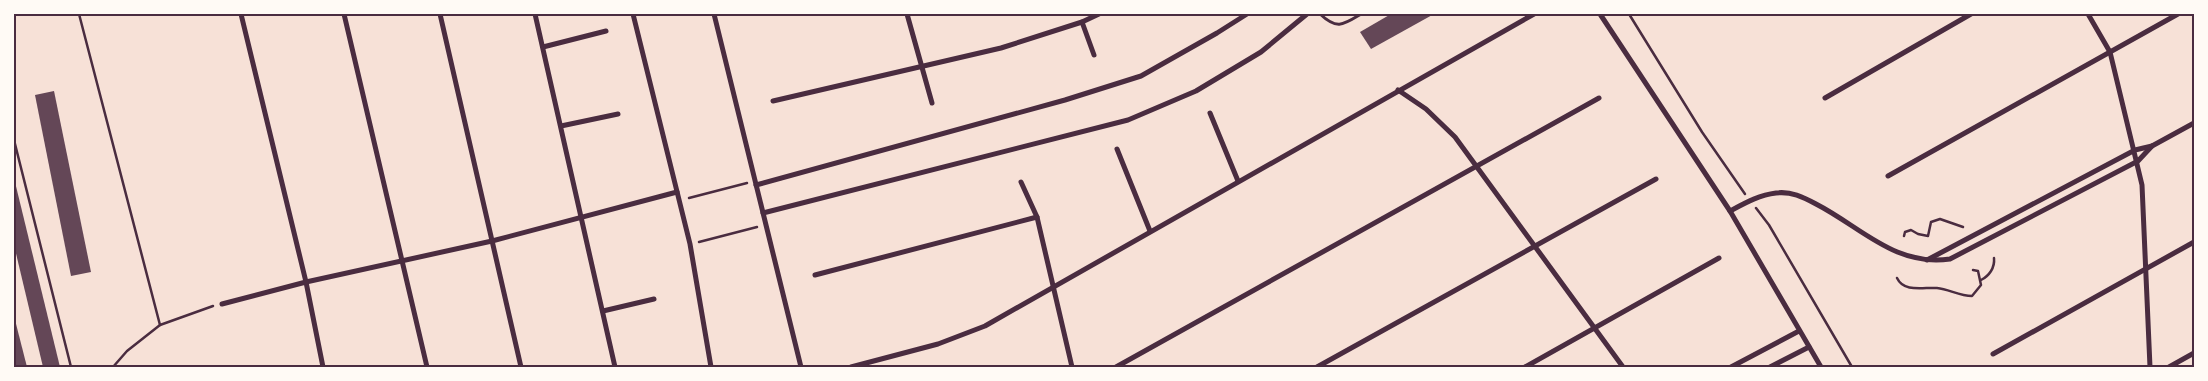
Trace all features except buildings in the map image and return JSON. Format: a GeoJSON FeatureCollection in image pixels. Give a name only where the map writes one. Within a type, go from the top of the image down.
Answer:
{"type":"FeatureCollection","features":[{"type":"Feature","properties":{"kind":"street"},"geometry":{"type":"LineString","coordinates":[[240,14],[306,282],[323,367]]}},
{"type":"Feature","properties":{"kind":"street"},"geometry":{"type":"LineString","coordinates":[[344,14],[427,367]]}},
{"type":"Feature","properties":{"kind":"street"},"geometry":{"type":"LineString","coordinates":[[440,14],[521,367]]}},
{"type":"Feature","properties":{"kind":"street"},"geometry":{"type":"LineString","coordinates":[[535,14],[583,218],[615,367]]}},
{"type":"Feature","properties":{"kind":"street"},"geometry":{"type":"LineString","coordinates":[[633,14],[690,244],[711,367]]}},
{"type":"Feature","properties":{"kind":"street"},"geometry":{"type":"LineString","coordinates":[[714,14],[801,367]]}},
{"type":"Feature","properties":{"kind":"street"},"geometry":{"type":"LineString","coordinates":[[907,14],[932,103]]}},
{"type":"Feature","properties":{"kind":"street"},"geometry":{"type":"LineString","coordinates":[[773,101],[1001,48],[1082,22],[1099,14]]}},
{"type":"Feature","properties":{"kind":"street"},"geometry":{"type":"LineString","coordinates":[[756,183],[1066,100],[1141,76],[1217,34],[1247,14]]}},
{"type":"Feature","properties":{"kind":"street"},"geometry":{"type":"LineString","coordinates":[[763,213],[1128,120],[1196,91],[1261,52],[1307,14]]}},
{"type":"Feature","properties":{"kind":"street"},"geometry":{"type":"LineString","coordinates":[[851,367],[959,338],[1009,314],[1051,287],[1534,14]]}},
{"type":"Feature","properties":{"kind":"street"},"geometry":{"type":"LineString","coordinates":[[1600,14],[1730,211],[1821,367]]}},
{"type":"Feature","properties":{"kind":"street"},"geometry":{"type":"LineString","coordinates":[[1825,98],[1971,14]]}},
{"type":"Feature","properties":{"kind":"street"},"geometry":{"type":"LineString","coordinates":[[2088,14],[2110,52],[2138,161],[2144,201],[2150,367]]}},
{"type":"Feature","properties":{"kind":"street"},"geometry":{"type":"LineString","coordinates":[[1888,176],[2178,14]]}},
{"type":"Feature","properties":{"kind":"street"},"geometry":{"type":"LineString","coordinates":[[1082,22],[1094,55]]}},
{"type":"Feature","properties":{"kind":"street"},"geometry":{"type":"LineString","coordinates":[[543,47],[606,31]]}},
{"type":"Feature","properties":{"kind":"street"},"geometry":{"type":"LineString","coordinates":[[1398,90],[1411,97],[1443,124],[1477,166],[1622,367]]}},
{"type":"Feature","properties":{"kind":"street"},"geometry":{"type":"LineString","coordinates":[[1116,367],[1599,98]]}},
{"type":"Feature","properties":{"kind":"street"},"geometry":{"type":"LineString","coordinates":[[1210,112],[1238,181]]}},
{"type":"Feature","properties":{"kind":"street"},"geometry":{"type":"LineString","coordinates":[[561,126],[618,114]]}},
{"type":"Feature","properties":{"kind":"street"},"geometry":{"type":"LineString","coordinates":[[1926,261],[2135,150],[2152,146],[2194,123]]}},
{"type":"Feature","properties":{"kind":"street"},"geometry":{"type":"LineString","coordinates":[[1730,211],[1750,200],[1777,192],[1798,195],[1837,215],[1893,252],[1926,261],[1950,259],[1961,255],[2138,161],[2152,146]]}},
{"type":"Feature","properties":{"kind":"street"},"geometry":{"type":"LineString","coordinates":[[1117,149],[1150,231]]}},
{"type":"Feature","properties":{"kind":"street"},"geometry":{"type":"LineString","coordinates":[[1317,367],[1656,179]]}},
{"type":"Feature","properties":{"kind":"street"},"geometry":{"type":"LineString","coordinates":[[1021,182],[1037,217],[1051,287],[1072,367]]}},
{"type":"Feature","properties":{"kind":"street"},"geometry":{"type":"LineString","coordinates":[[222,304],[306,282],[492,241],[677,192]]}},
{"type":"Feature","properties":{"kind":"street"},"geometry":{"type":"LineString","coordinates":[[815,275],[1037,217]]}},
{"type":"Feature","properties":{"kind":"street"},"geometry":{"type":"LineString","coordinates":[[1993,354],[2194,242]]}},
{"type":"Feature","properties":{"kind":"street"},"geometry":{"type":"LineString","coordinates":[[1525,367],[1719,258]]}},
{"type":"Feature","properties":{"kind":"street"},"geometry":{"type":"LineString","coordinates":[[603,312],[654,299]]}},
{"type":"Feature","properties":{"kind":"street"},"geometry":{"type":"LineString","coordinates":[[1731,367],[1799,331]]}},
{"type":"Feature","properties":{"kind":"street"},"geometry":{"type":"LineString","coordinates":[[1770,367],[1809,347]]}},
{"type":"Feature","properties":{"kind":"street"},"geometry":{"type":"LineString","coordinates":[[2169,367],[2194,353]]}},
{"type":"Feature","properties":{"kind":"lane"},"geometry":{"type":"LineString","coordinates":[[1320,14],[1330,23],[1338,25],[1346,23],[1362,14]]}},
{"type":"Feature","properties":{"kind":"path"},"geometry":{"type":"LineString","coordinates":[[79,14],[160,325]]}},
{"type":"Feature","properties":{"kind":"path"},"geometry":{"type":"LineString","coordinates":[[1629,14],[1707,140],[1768,225],[1852,367]]}},
{"type":"Feature","properties":{"kind":"path"},"geometry":{"type":"LineString","coordinates":[[14,140],[71,367]]}},
{"type":"Feature","properties":{"kind":"path"},"geometry":{"type":"LineString","coordinates":[[679,200],[756,183]]}},
{"type":"Feature","properties":{"kind":"path"},"geometry":{"type":"LineString","coordinates":[[1904,236],[1905,232],[1912,230],[1918,234],[1928,236],[1931,222],[1940,219],[1963,227]]}},
{"type":"Feature","properties":{"kind":"path"},"geometry":{"type":"LineString","coordinates":[[690,244],[766,225]]}},
{"type":"Feature","properties":{"kind":"path"},"geometry":{"type":"LineString","coordinates":[[1981,280],[1988,276],[1994,263],[1994,258]]}},
{"type":"Feature","properties":{"kind":"path"},"geometry":{"type":"LineString","coordinates":[[1896,278],[1898,282],[1909,287],[1924,290],[1936,288],[1964,296],[1972,296],[1982,285],[1978,271],[1973,270]]}},
{"type":"Feature","properties":{"kind":"path"},"geometry":{"type":"LineString","coordinates":[[113,367],[127,351],[160,325],[222,304]]}}]}
